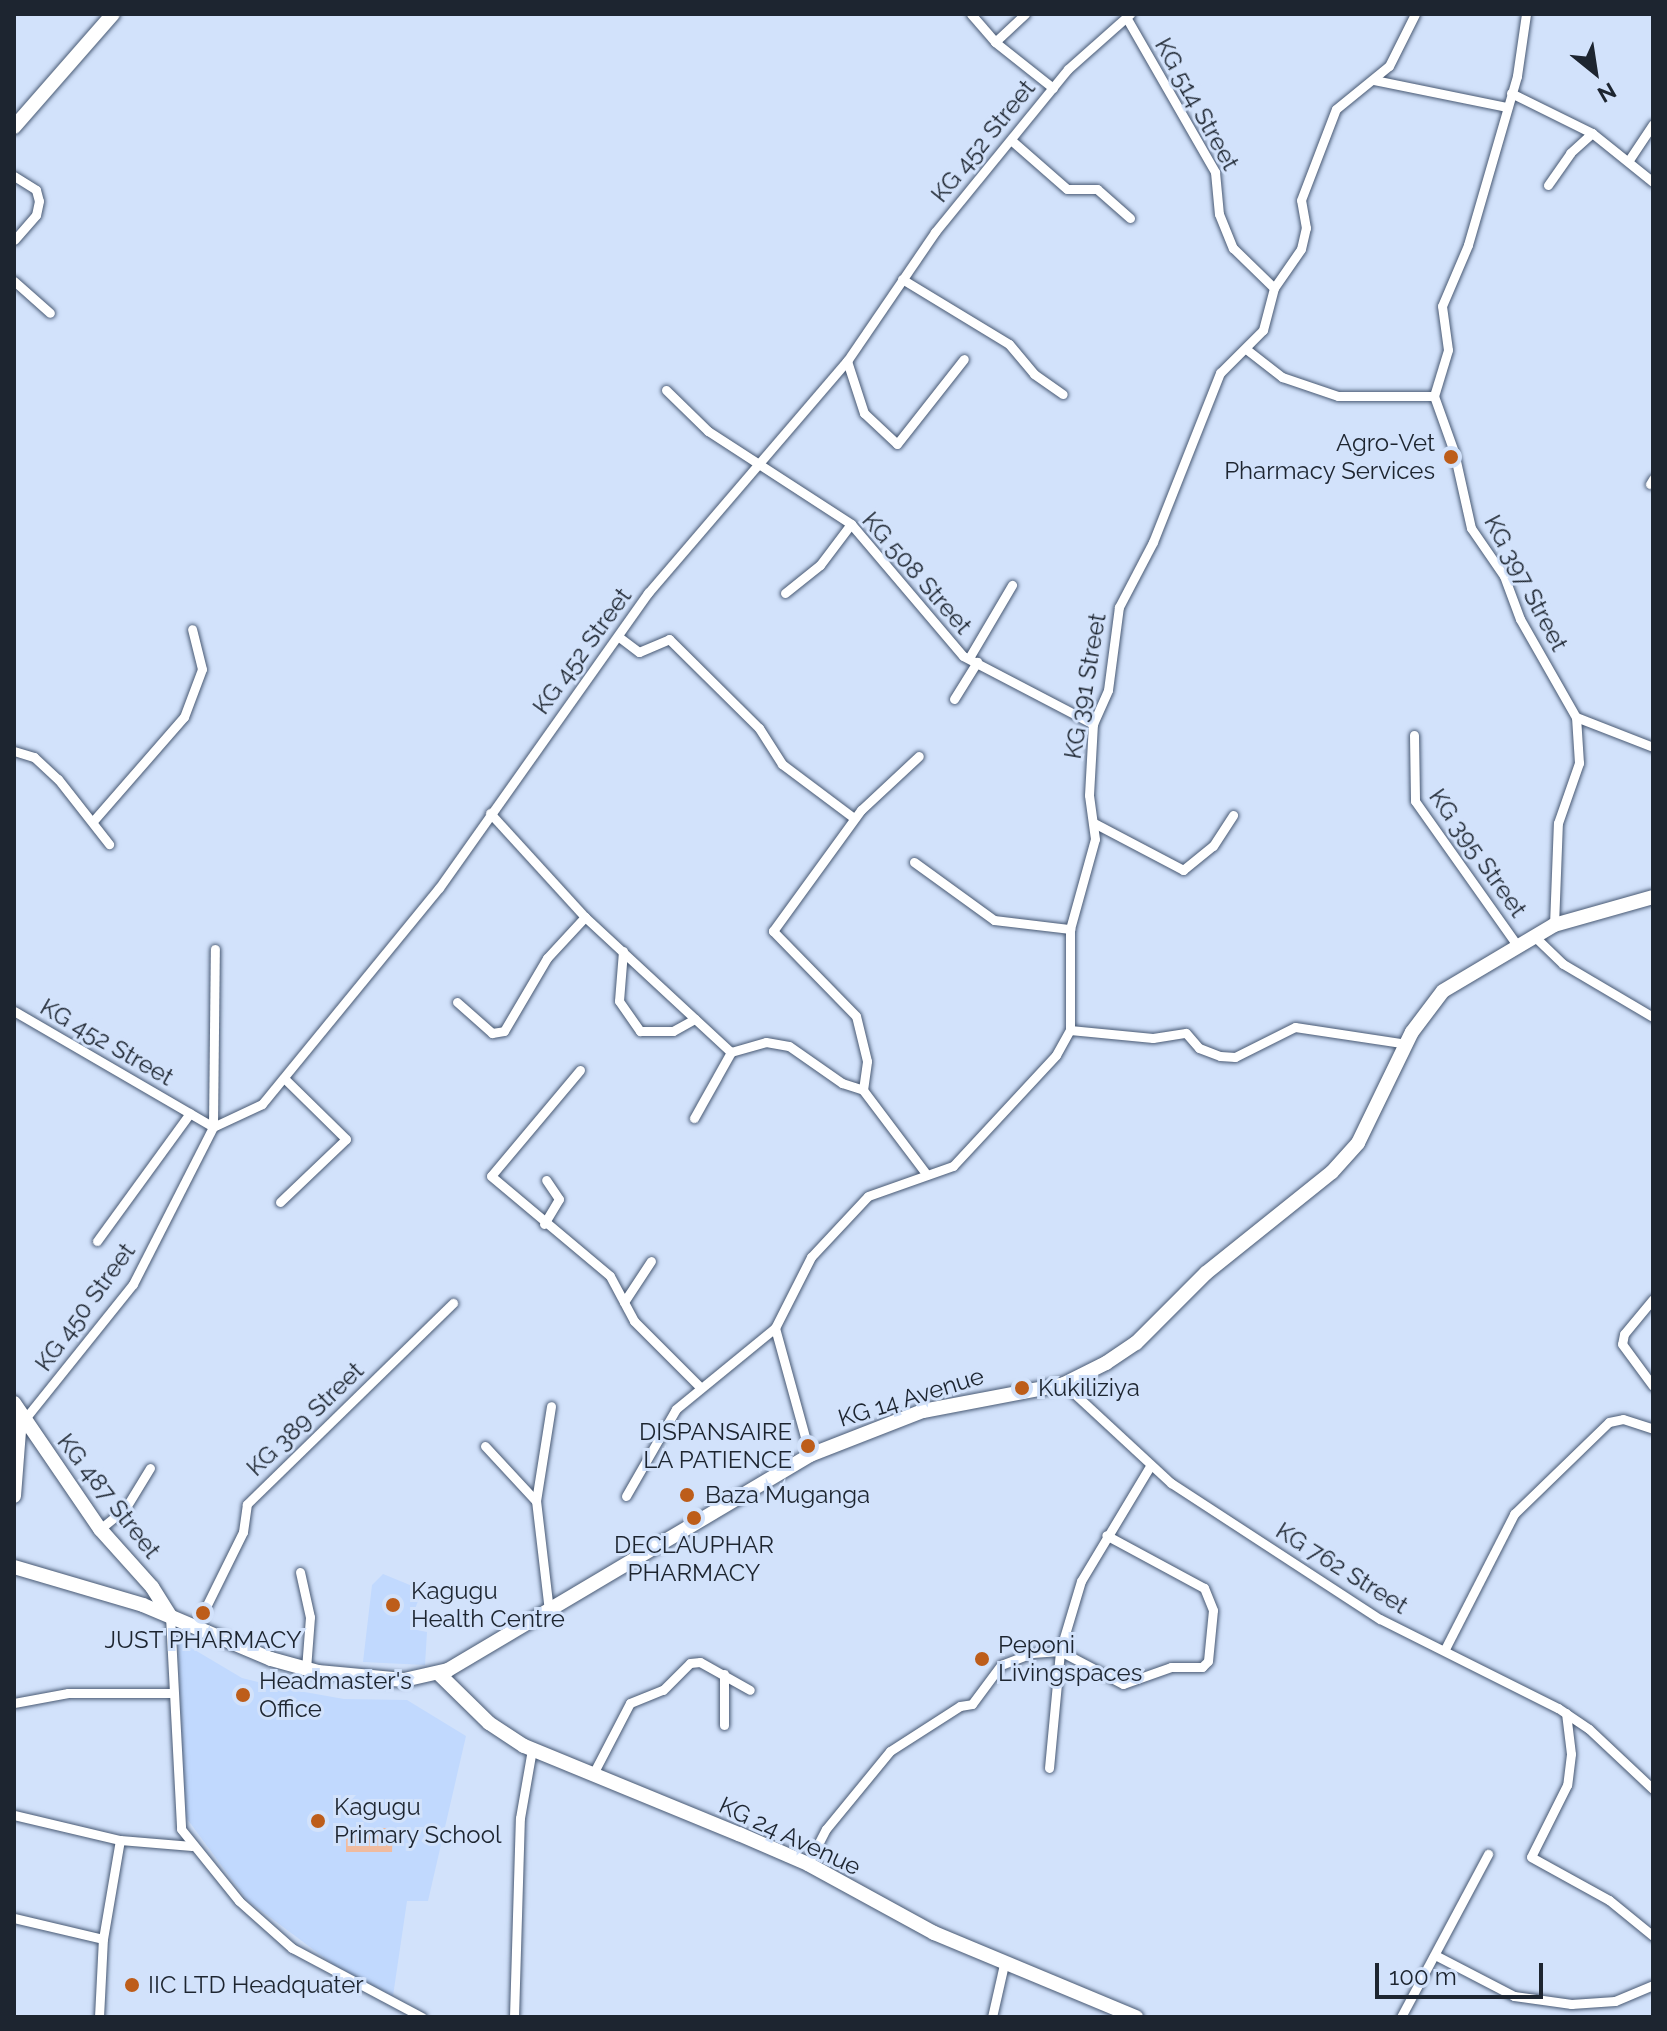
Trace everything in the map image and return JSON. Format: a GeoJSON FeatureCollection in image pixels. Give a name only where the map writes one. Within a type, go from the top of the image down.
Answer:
{"type":"FeatureCollection","features":[{"type":"Feature","properties":{"kind":"main road"},"geometry":{"type":"LineString","coordinates":[[14,127],[113,14]]}},
{"type":"Feature","properties":{"kind":"main road","name":"KG 14 Avenue"},"geometry":{"type":"LineString","coordinates":[[14,1567],[170,1616],[306,1669],[373,1680],[439,1674],[810,1455],[923,1411],[1064,1384],[1136,1343],[1206,1273],[1332,1172],[1358,1143],[1407,1044],[1443,991],[1554,925],[1653,897]]}},
{"type":"Feature","properties":{"kind":"main road"},"geometry":{"type":"LineString","coordinates":[[14,1405],[19,1431],[14,1496]]}},
{"type":"Feature","properties":{"kind":"main road","name":"KG 487 Street"},"geometry":{"type":"LineString","coordinates":[[14,1405],[100,1529],[152,1587],[170,1616]]}},
{"type":"Feature","properties":{"kind":"main road","name":"KG 24 Avenue"},"geometry":{"type":"LineString","coordinates":[[439,1674],[499,1732],[532,1749],[808,1864],[934,1933],[1136,2017]]}},
{"type":"Feature","properties":{"kind":"street"},"geometry":{"type":"LineString","coordinates":[[971,14],[995,42],[1053,88]]}},
{"type":"Feature","properties":{"kind":"street"},"geometry":{"type":"LineString","coordinates":[[995,42],[1025,14]]}},
{"type":"Feature","properties":{"kind":"street","name":"KG 391 Street"},"geometry":{"type":"LineString","coordinates":[[1070,1030],[1070,929],[1094,823],[1089,795],[1093,724],[1108,690],[1119,607],[1153,542],[1220,373],[1263,330],[1274,288],[1301,249],[1306,228],[1301,200],[1336,109],[1374,80],[1401,50],[1415,14]]}},
{"type":"Feature","properties":{"kind":"street"},"geometry":{"type":"LineString","coordinates":[[1246,349],[1282,377],[1338,396],[1434,396],[1448,350],[1442,306],[1468,245],[1522,60],[1526,14]]}},
{"type":"Feature","properties":{"kind":"street","name":"KG 452 Street"},"geometry":{"type":"LineString","coordinates":[[14,1011],[213,1127],[262,1104],[286,1080],[439,888],[648,593],[847,361],[902,279],[1053,88],[1128,16]]}},
{"type":"Feature","properties":{"kind":"street","name":"KG 514 Street"},"geometry":{"type":"LineString","coordinates":[[1128,16],[1215,172],[1219,214],[1233,248],[1274,288]]}},
{"type":"Feature","properties":{"kind":"street"},"geometry":{"type":"LineString","coordinates":[[1374,80],[1507,107]]}},
{"type":"Feature","properties":{"kind":"street"},"geometry":{"type":"LineString","coordinates":[[1511,93],[1592,133],[1653,182]]}},
{"type":"Feature","properties":{"kind":"street"},"geometry":{"type":"LineString","coordinates":[[1629,160],[1653,124]]}},
{"type":"Feature","properties":{"kind":"street"},"geometry":{"type":"LineString","coordinates":[[1548,185],[1570,153],[1592,133]]}},
{"type":"Feature","properties":{"kind":"street"},"geometry":{"type":"LineString","coordinates":[[1011,140],[1067,189],[1097,189],[1130,218]]}},
{"type":"Feature","properties":{"kind":"street"},"geometry":{"type":"LineString","coordinates":[[14,176],[36,190],[39,201],[36,215],[14,240]]}},
{"type":"Feature","properties":{"kind":"street"},"geometry":{"type":"LineString","coordinates":[[902,279],[1009,344],[1034,374],[1063,394]]}},
{"type":"Feature","properties":{"kind":"street"},"geometry":{"type":"LineString","coordinates":[[14,281],[50,313]]}},
{"type":"Feature","properties":{"kind":"street"},"geometry":{"type":"LineString","coordinates":[[847,361],[864,413],[897,444],[964,359]]}},
{"type":"Feature","properties":{"kind":"street","name":"KG 508 Street"},"geometry":{"type":"LineString","coordinates":[[666,390],[708,431],[756,464],[810,493],[851,524],[942,636],[973,660],[1093,724]]}},
{"type":"Feature","properties":{"kind":"street","name":"KG 397 Street"},"geometry":{"type":"LineString","coordinates":[[1434,396],[1454,452],[1471,528],[1504,576],[1520,619],[1576,717]]}},
{"type":"Feature","properties":{"kind":"street"},"geometry":{"type":"LineString","coordinates":[[785,593],[820,565],[851,524]]}},
{"type":"Feature","properties":{"kind":"street"},"geometry":{"type":"LineString","coordinates":[[954,699],[1012,585]]}},
{"type":"Feature","properties":{"kind":"street"},"geometry":{"type":"LineString","coordinates":[[94,820],[184,717],[202,669],[192,629]]}},
{"type":"Feature","properties":{"kind":"street"},"geometry":{"type":"LineString","coordinates":[[619,637],[639,652],[669,639],[759,728],[782,764],[854,818]]}},
{"type":"Feature","properties":{"kind":"street"},"geometry":{"type":"LineString","coordinates":[[1554,925],[1558,823],[1579,763],[1576,717],[1653,747]]}},
{"type":"Feature","properties":{"kind":"street","name":"KG 395 Street"},"geometry":{"type":"LineString","coordinates":[[1414,735],[1415,801],[1492,903],[1517,945]]}},
{"type":"Feature","properties":{"kind":"street"},"geometry":{"type":"LineString","coordinates":[[14,751],[34,757],[94,820],[109,844]]}},
{"type":"Feature","properties":{"kind":"street"},"geometry":{"type":"LineString","coordinates":[[863,1090],[867,1061],[856,1016],[773,935],[854,818],[919,756]]}},
{"type":"Feature","properties":{"kind":"street"},"geometry":{"type":"LineString","coordinates":[[490,813],[585,917],[731,1052]]}},
{"type":"Feature","properties":{"kind":"street"},"geometry":{"type":"LineString","coordinates":[[1094,823],[1183,870],[1213,846],[1233,815]]}},
{"type":"Feature","properties":{"kind":"street"},"geometry":{"type":"LineString","coordinates":[[914,862],[994,920],[1070,929]]}},
{"type":"Feature","properties":{"kind":"street"},"geometry":{"type":"LineString","coordinates":[[457,1002],[492,1033],[504,1031],[547,958],[585,917]]}},
{"type":"Feature","properties":{"kind":"street"},"geometry":{"type":"LineString","coordinates":[[1534,936],[1563,964],[1653,1017]]}},
{"type":"Feature","properties":{"kind":"street"},"geometry":{"type":"LineString","coordinates":[[213,1127],[215,949]]}},
{"type":"Feature","properties":{"kind":"street"},"geometry":{"type":"LineString","coordinates":[[623,951],[619,1001],[640,1031],[673,1031],[695,1019]]}},
{"type":"Feature","properties":{"kind":"street"},"geometry":{"type":"LineString","coordinates":[[626,1496],[676,1409],[775,1328],[811,1257],[868,1196],[953,1166],[1056,1055],[1070,1030],[1153,1038],[1186,1033],[1199,1048],[1220,1056],[1235,1057],[1295,1027],[1407,1044]]}},
{"type":"Feature","properties":{"kind":"street"},"geometry":{"type":"LineString","coordinates":[[694,1118],[731,1052],[766,1042],[789,1046],[842,1083],[863,1090],[927,1175]]}},
{"type":"Feature","properties":{"kind":"street"},"geometry":{"type":"LineString","coordinates":[[580,1070],[492,1171],[491,1176],[544,1224],[610,1276],[634,1321],[700,1387]]}},
{"type":"Feature","properties":{"kind":"street"},"geometry":{"type":"LineString","coordinates":[[280,1202],[346,1139],[286,1080]]}},
{"type":"Feature","properties":{"kind":"street"},"geometry":{"type":"LineString","coordinates":[[97,1241],[190,1113]]}},
{"type":"Feature","properties":{"kind":"street","name":"KG 450 Street"},"geometry":{"type":"LineString","coordinates":[[24,1420],[133,1284],[213,1127]]}},
{"type":"Feature","properties":{"kind":"street"},"geometry":{"type":"LineString","coordinates":[[544,1224],[559,1199],[546,1180]]}},
{"type":"Feature","properties":{"kind":"street"},"geometry":{"type":"LineString","coordinates":[[624,1302],[651,1261]]}},
{"type":"Feature","properties":{"kind":"street"},"geometry":{"type":"LineString","coordinates":[[1653,1299],[1624,1334],[1622,1344],[1653,1386]]}},
{"type":"Feature","properties":{"kind":"street","name":"KG 389 Street"},"geometry":{"type":"LineString","coordinates":[[196,1627],[243,1532],[247,1504],[453,1303]]}},
{"type":"Feature","properties":{"kind":"street"},"geometry":{"type":"LineString","coordinates":[[775,1328],[810,1455]]}},
{"type":"Feature","properties":{"kind":"street","name":"KG 762 Street"},"geometry":{"type":"LineString","coordinates":[[1064,1384],[1150,1466],[1380,1619],[1445,1649],[1566,1713],[1653,1789]]}},
{"type":"Feature","properties":{"kind":"street"},"geometry":{"type":"LineString","coordinates":[[549,1611],[536,1501],[551,1406]]}},
{"type":"Feature","properties":{"kind":"street"},"geometry":{"type":"LineString","coordinates":[[1445,1649],[1514,1514],[1609,1422],[1623,1419],[1653,1429]]}},
{"type":"Feature","properties":{"kind":"street"},"geometry":{"type":"LineString","coordinates":[[485,1446],[536,1501]]}},
{"type":"Feature","properties":{"kind":"street"},"geometry":{"type":"LineString","coordinates":[[1049,1768],[1060,1651],[1081,1581],[1150,1466]]}},
{"type":"Feature","properties":{"kind":"street"},"geometry":{"type":"LineString","coordinates":[[100,1529],[125,1509],[150,1468]]}},
{"type":"Feature","properties":{"kind":"street"},"geometry":{"type":"LineString","coordinates":[[808,1864],[826,1829],[890,1751],[960,1706],[972,1704],[1001,1665],[1032,1653],[1060,1651],[1123,1684],[1171,1667],[1202,1667],[1208,1661],[1213,1602],[1204,1588],[1106,1535]]}},
{"type":"Feature","properties":{"kind":"street"},"geometry":{"type":"LineString","coordinates":[[300,1572],[310,1617],[306,1669]]}},
{"type":"Feature","properties":{"kind":"street"},"geometry":{"type":"LineString","coordinates":[[170,1616],[176,1805],[181,1829],[239,1901],[292,1948],[422,2017]]}},
{"type":"Feature","properties":{"kind":"street"},"geometry":{"type":"LineString","coordinates":[[593,1774],[630,1703],[663,1690],[690,1663],[700,1662],[750,1690]]}},
{"type":"Feature","properties":{"kind":"street"},"geometry":{"type":"LineString","coordinates":[[724,1674],[724,1725]]}},
{"type":"Feature","properties":{"kind":"street"},"geometry":{"type":"LineString","coordinates":[[14,1703],[68,1693],[172,1693]]}},
{"type":"Feature","properties":{"kind":"street"},"geometry":{"type":"LineString","coordinates":[[1566,1713],[1571,1754],[1567,1785],[1531,1857],[1609,1900],[1653,1936]]}},
{"type":"Feature","properties":{"kind":"street"},"geometry":{"type":"LineString","coordinates":[[514,2017],[520,1818],[532,1749]]}},
{"type":"Feature","properties":{"kind":"street"},"geometry":{"type":"LineString","coordinates":[[14,1815],[120,1840],[192,1846]]}},
{"type":"Feature","properties":{"kind":"street"},"geometry":{"type":"LineString","coordinates":[[99,2017],[103,1939],[120,1840]]}},
{"type":"Feature","properties":{"kind":"street"},"geometry":{"type":"LineString","coordinates":[[1401,2017],[1488,1854]]}},
{"type":"Feature","properties":{"kind":"street"},"geometry":{"type":"LineString","coordinates":[[14,1918],[103,1939]]}},
{"type":"Feature","properties":{"kind":"street"},"geometry":{"type":"LineString","coordinates":[[1435,1955],[1514,1996],[1571,2004],[1615,2001],[1653,1985]]}},
{"type":"Feature","properties":{"kind":"street"},"geometry":{"type":"LineString","coordinates":[[992,2017],[1004,1964]]}},
{"type":"Feature","properties":{"kind":"shaded area","name":"Kagugu Health Centre"},"geometry":{"type":"Polygon","coordinates":[[[383,1574],[422,1590],[411,1620],[412,1629],[427,1632],[425,1665],[363,1662],[372,1585],[383,1574]]]}},
{"type":"Feature","properties":{"kind":"shaded area","name":"Kagugu Primary School"},"geometry":{"type":"Polygon","coordinates":[[[178,1640],[242,1678],[344,1699],[407,1700],[466,1736],[428,1901],[407,1901],[393,1996],[338,1968],[247,1900],[185,1816],[178,1640]]]}},
{"type":"Feature","properties":{"kind":"shaded area"},"geometry":{"type":"Polygon","coordinates":[[[346,1828],[393,1828],[392,1852],[346,1852],[346,1828]]]}},
{"type":"Feature","properties":{"kind":"place","name":"Agro-Vet Pharmacy Services"},"geometry":{"type":"Point","coordinates":[1451,457]}},
{"type":"Feature","properties":{"kind":"place","name":"Kukiliziya"},"geometry":{"type":"Point","coordinates":[1022,1388]}},
{"type":"Feature","properties":{"kind":"place","name":"DISPANSAIRE LA PATIENCE"},"geometry":{"type":"Point","coordinates":[808,1446]}},
{"type":"Feature","properties":{"kind":"place","name":"Baza Muganga"},"geometry":{"type":"Point","coordinates":[687,1495]}},
{"type":"Feature","properties":{"kind":"place","name":"DECLAUPHAR PHARMACY"},"geometry":{"type":"Point","coordinates":[694,1518]}},
{"type":"Feature","properties":{"kind":"place","name":"Kagugu Health Centre"},"geometry":{"type":"Point","coordinates":[393,1605]}},
{"type":"Feature","properties":{"kind":"place","name":"JUST PHARMACY"},"geometry":{"type":"Point","coordinates":[203,1613]}},
{"type":"Feature","properties":{"kind":"place","name":"Peponi Livingspaces"},"geometry":{"type":"Point","coordinates":[982,1659]}},
{"type":"Feature","properties":{"kind":"place","name":"Headmaster's Office"},"geometry":{"type":"Point","coordinates":[243,1695]}},
{"type":"Feature","properties":{"kind":"place","name":"Kagugu Primary School"},"geometry":{"type":"Point","coordinates":[318,1821]}},
{"type":"Feature","properties":{"kind":"place","name":"IIC LTD Headquater"},"geometry":{"type":"Point","coordinates":[132,1985]}}]}
